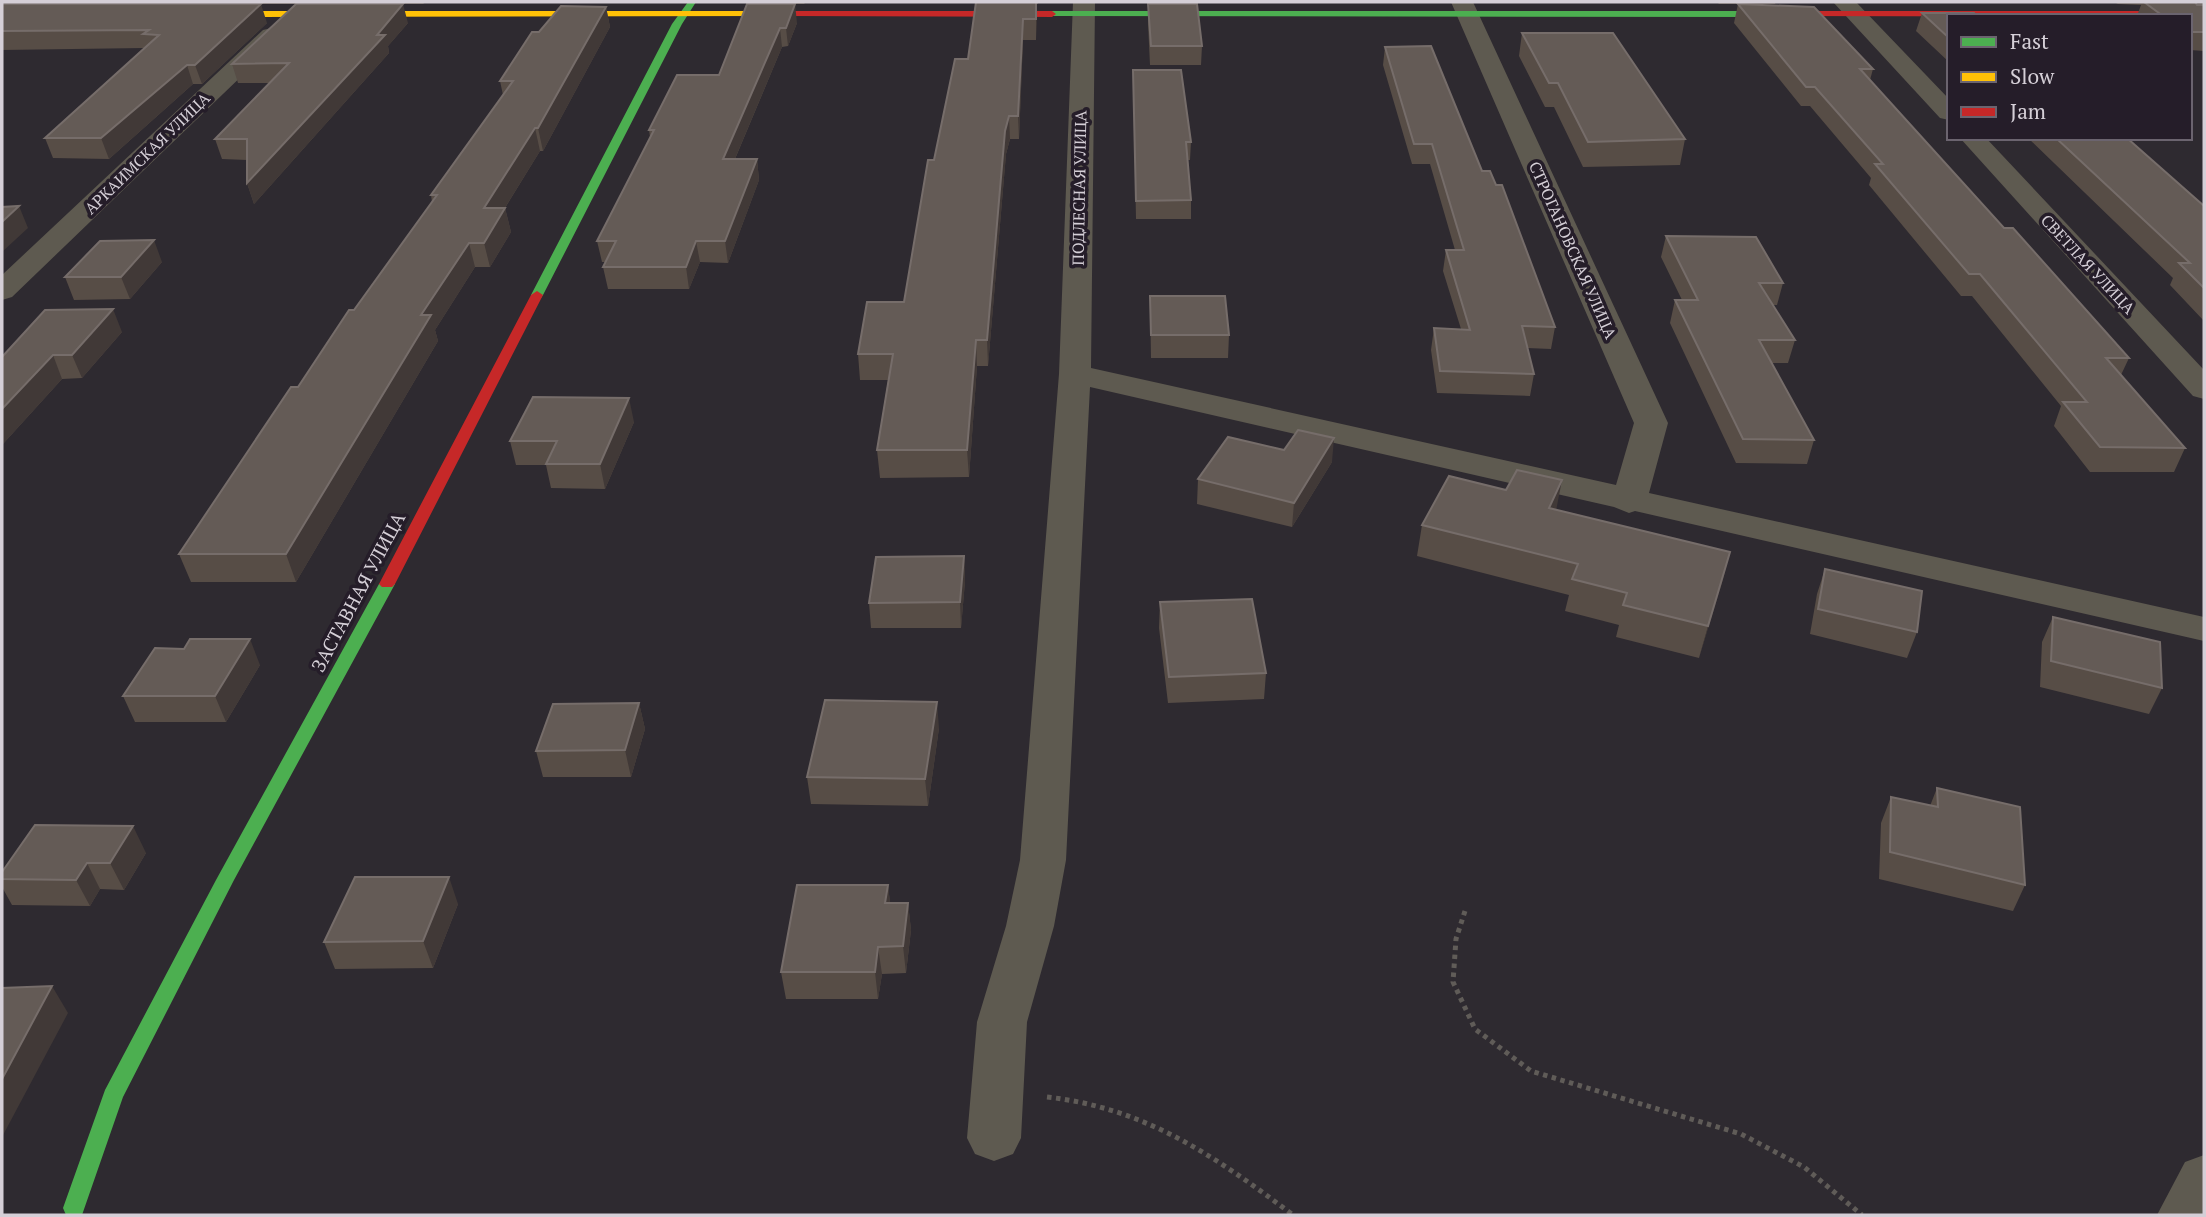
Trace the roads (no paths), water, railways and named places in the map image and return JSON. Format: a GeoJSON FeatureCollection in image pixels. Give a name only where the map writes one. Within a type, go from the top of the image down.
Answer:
{"type":"FeatureCollection","features":[{"type":"Feature","properties":{"kind":"street"},"geometry":{"type":"LineString","coordinates":[[196,14],[689,7],[1851,8],[2204,14]]}},
{"type":"Feature","properties":{"kind":"street","name":"ЗАСТАВНАЯ УЛИЦА"},"geometry":{"type":"LineString","coordinates":[[74,1208],[113,1096],[225,880],[351,653],[677,24],[689,7]]}},
{"type":"Feature","properties":{"kind":"street","name":"ПОДЛЕСНАЯ УЛИЦА"},"geometry":{"type":"LineString","coordinates":[[994,1138],[1002,1022],[1030,926],[1043,860],[1075,374],[1084,8]]}},
{"type":"Feature","properties":{"kind":"street","name":"СТРОГАНОВСКАЯ УЛИЦА"},"geometry":{"type":"LineString","coordinates":[[1464,8],[1651,423],[1629,502]]}},
{"type":"Feature","properties":{"kind":"street"},"geometry":{"type":"LineString","coordinates":[[1851,8],[1947,111]]}},
{"type":"Feature","properties":{"kind":"street","name":"АРКАИМСКАЯ УЛИЦА"},"geometry":{"type":"LineString","coordinates":[[2,291],[293,14]]}},
{"type":"Feature","properties":{"kind":"street","name":"СВЕТЛАЯ УЛИЦА"},"geometry":{"type":"LineString","coordinates":[[1974,140],[2204,389]]}},
{"type":"Feature","properties":{"kind":"street"},"geometry":{"type":"LineString","coordinates":[[1075,374],[1629,502],[2204,629]]}},
{"type":"Feature","properties":{"kind":"street"},"geometry":{"type":"LineString","coordinates":[[2185,1215],[2204,1179]]}}]}
